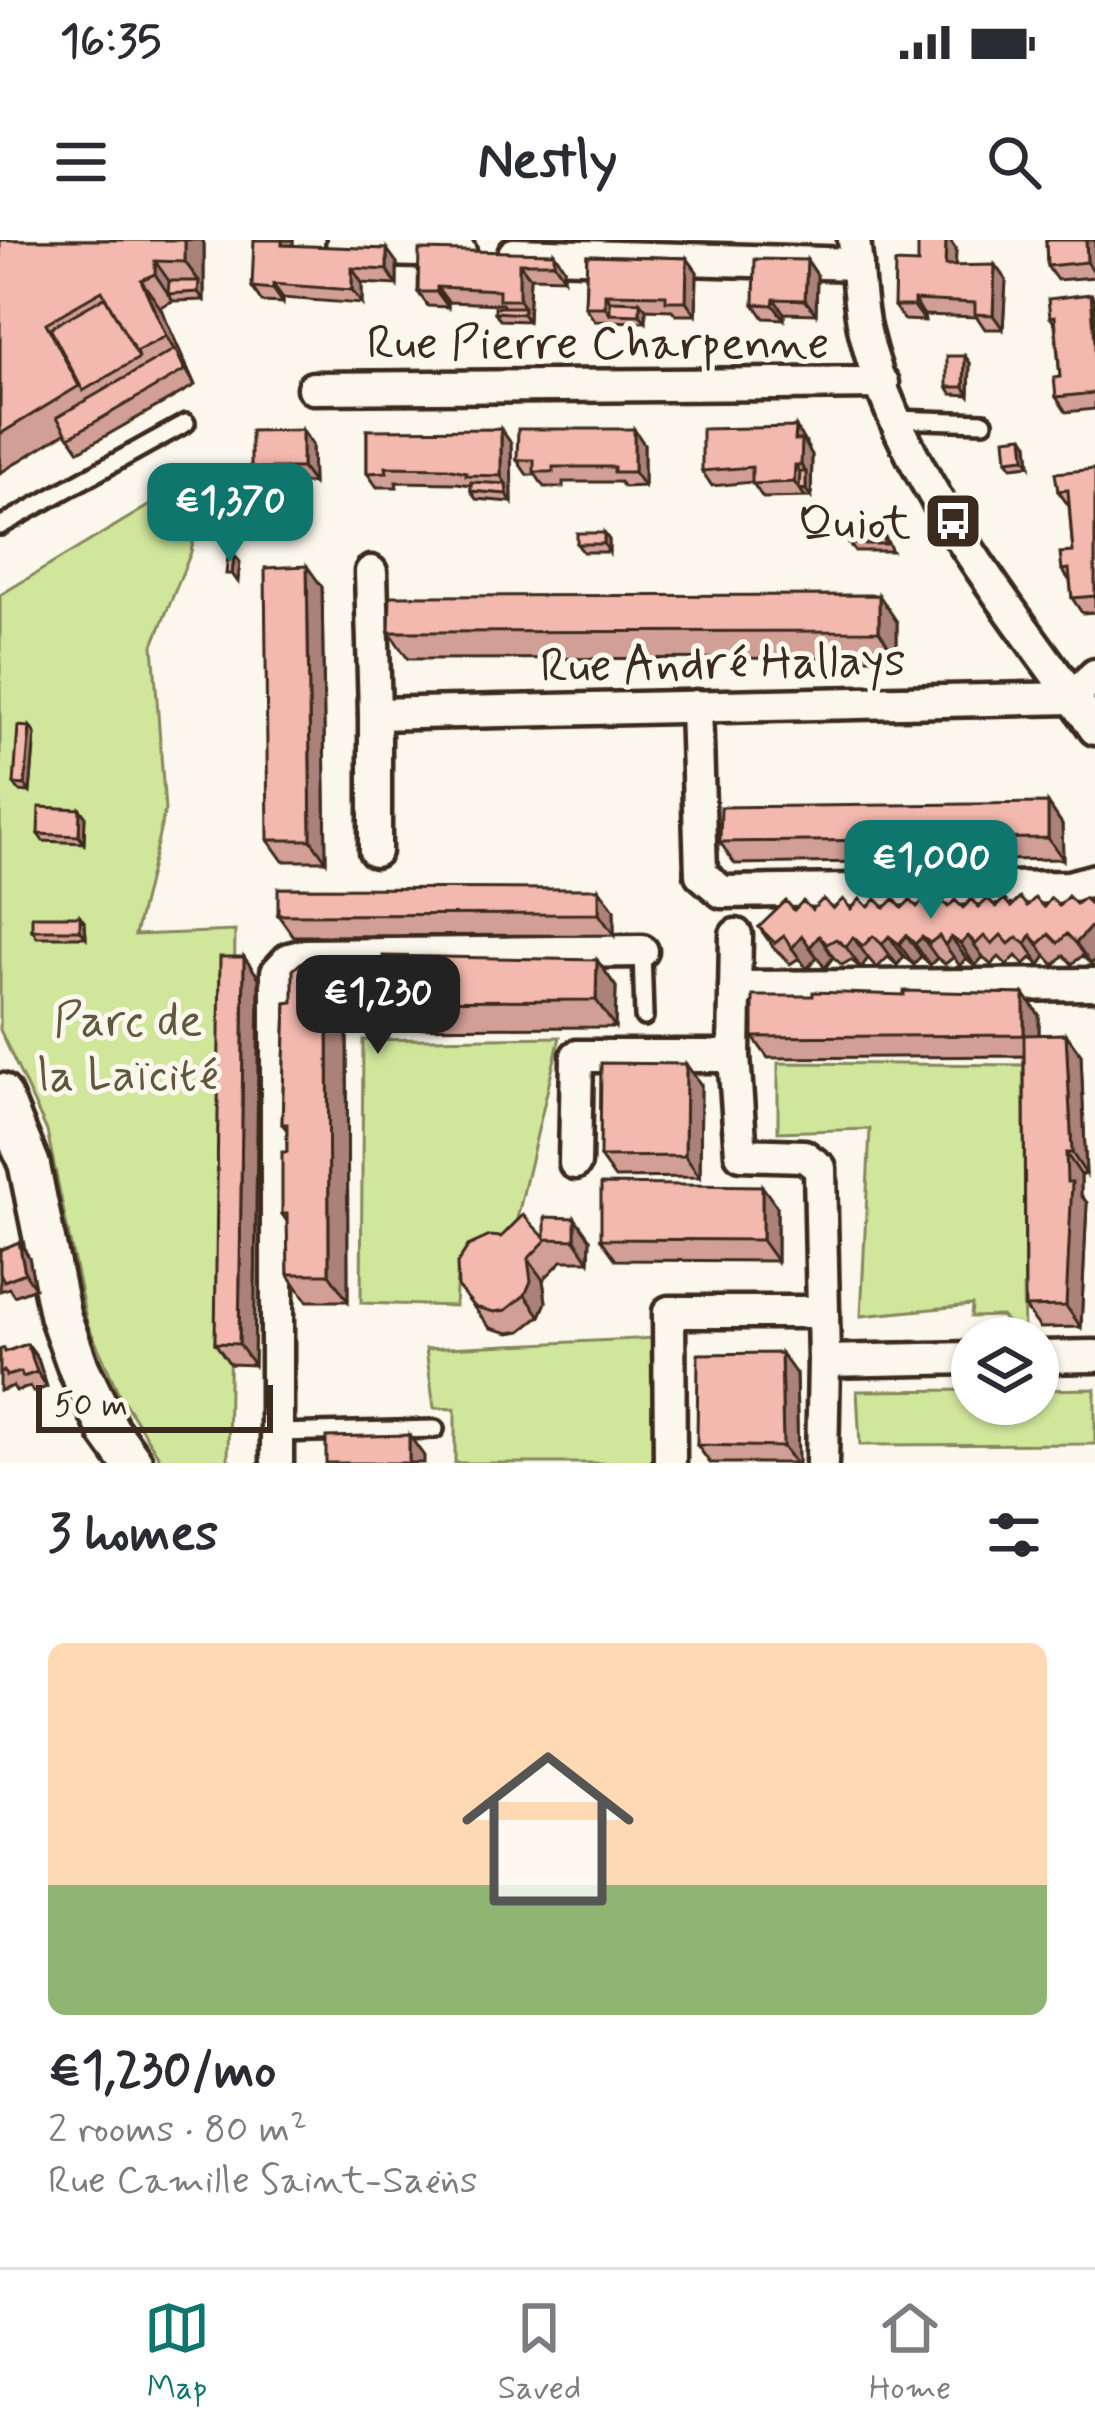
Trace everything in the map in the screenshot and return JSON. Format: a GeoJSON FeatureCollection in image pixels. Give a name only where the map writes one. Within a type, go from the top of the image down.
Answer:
{"type":"FeatureCollection","features":[{"type":"Feature","properties":{"kind":"street"},"geometry":{"type":"LineString","coordinates":[[343,240],[342,249],[855,252],[865,332],[895,419],[976,559],[1095,730]]}},
{"type":"Feature","properties":{"kind":"street","name":"Rue Pierre Charpenne"},"geometry":{"type":"LineString","coordinates":[[314,388],[883,383]]}},
{"type":"Feature","properties":{"kind":"street"},"geometry":{"type":"LineString","coordinates":[[371,572],[375,851]]}},
{"type":"Feature","properties":{"kind":"street"},"geometry":{"type":"LineString","coordinates":[[1073,698],[1095,675]]}},
{"type":"Feature","properties":{"kind":"street","name":"Rue André Hallays"},"geometry":{"type":"LineString","coordinates":[[375,714],[1073,698]]}},
{"type":"Feature","properties":{"kind":"street"},"geometry":{"type":"LineString","coordinates":[[696,706],[701,874],[722,892],[1069,887],[1095,880]]}},
{"type":"Feature","properties":{"kind":"street"},"geometry":{"type":"LineString","coordinates":[[736,935],[734,1057],[741,1154],[804,1156],[820,1168],[822,1463]]}},
{"type":"Feature","properties":{"kind":"street"},"geometry":{"type":"LineString","coordinates":[[276,1448],[277,972],[289,959],[304,955],[642,951]]}},
{"type":"Feature","properties":{"kind":"street"},"geometry":{"type":"LineString","coordinates":[[735,987],[1095,984]]}},
{"type":"Feature","properties":{"kind":"street"},"geometry":{"type":"LineString","coordinates":[[575,1163],[577,1056],[734,1057]]}},
{"type":"Feature","properties":{"kind":"street"},"geometry":{"type":"LineString","coordinates":[[0,1094],[29,1164],[60,1316],[109,1431],[132,1463]]}},
{"type":"Feature","properties":{"kind":"street"},"geometry":{"type":"LineString","coordinates":[[670,1463],[669,1312],[823,1312]]}},
{"type":"Feature","properties":{"kind":"street"},"geometry":{"type":"LineString","coordinates":[[1059,1357],[1095,1356]]}},
{"type":"Feature","properties":{"kind":"street"},"geometry":{"type":"LineString","coordinates":[[824,1361],[951,1358]]}},
{"type":"Feature","properties":{"kind":"lane"},"geometry":{"type":"LineString","coordinates":[[895,419],[984,422]]}},
{"type":"Feature","properties":{"kind":"lane"},"geometry":{"type":"LineString","coordinates":[[0,526],[187,423]]}},
{"type":"Feature","properties":{"kind":"lane"},"geometry":{"type":"LineString","coordinates":[[642,951],[644,1017]]}},
{"type":"Feature","properties":{"kind":"lane"},"geometry":{"type":"LineString","coordinates":[[276,1448],[435,1429]]}},
{"type":"Feature","properties":{"kind":"green space","name":"Parc de la Laïcité"},"geometry":{"type":"Polygon","coordinates":[[[208,470],[191,552],[153,645],[165,810],[135,935],[235,931],[228,1463],[163,1463],[119,1394],[87,1323],[47,1131],[0,1030],[0,595],[208,470]]]}},
{"type":"Feature","properties":{"kind":"green space"},"geometry":{"type":"Polygon","coordinates":[[[560,1037],[514,1232],[469,1249],[457,1275],[455,1306],[361,1303],[363,1040],[560,1037]]]}},
{"type":"Feature","properties":{"kind":"green space"},"geometry":{"type":"Polygon","coordinates":[[[778,1063],[1028,1065],[1038,1273],[1023,1287],[1024,1317],[971,1317],[972,1305],[861,1316],[870,1129],[778,1132],[778,1063]]]}},
{"type":"Feature","properties":{"kind":"green space"},"geometry":{"type":"Polygon","coordinates":[[[655,1338],[659,1463],[455,1463],[455,1409],[434,1408],[426,1349],[655,1338]]]}},
{"type":"Feature","properties":{"kind":"green space"},"geometry":{"type":"Polygon","coordinates":[[[1095,1389],[1095,1444],[860,1445],[857,1391],[951,1390],[951,1425],[1059,1425],[1059,1390],[1095,1389]]]}},
{"type":"Feature","properties":{"kind":"building"},"geometry":{"type":"Polygon","coordinates":[[[0,240],[185,240],[185,262],[155,261],[155,274],[141,280],[166,336],[135,352],[102,291],[46,323],[79,386],[0,434],[0,240]]]}},
{"type":"Feature","properties":{"kind":"building"},"geometry":{"type":"Polygon","coordinates":[[[254,240],[387,249],[387,270],[352,268],[352,290],[273,284],[273,289],[252,287],[254,240]]]}},
{"type":"Feature","properties":{"kind":"building"},"geometry":{"type":"Polygon","coordinates":[[[918,240],[946,240],[945,266],[995,265],[993,315],[975,314],[975,303],[914,300],[914,306],[894,306],[895,263],[918,264],[918,240]]]}},
{"type":"Feature","properties":{"kind":"building"},"geometry":{"type":"Polygon","coordinates":[[[1046,240],[1086,240],[1087,262],[1047,266],[1046,240]]]}},
{"type":"Feature","properties":{"kind":"building"},"geometry":{"type":"Polygon","coordinates":[[[419,250],[554,253],[554,263],[519,263],[519,300],[499,300],[499,290],[437,287],[437,292],[418,292],[419,250]]]}},
{"type":"Feature","properties":{"kind":"building"},"geometry":{"type":"Polygon","coordinates":[[[587,255],[687,258],[686,301],[666,301],[666,295],[605,294],[605,307],[585,307],[587,255]]]}},
{"type":"Feature","properties":{"kind":"building"},"geometry":{"type":"Polygon","coordinates":[[[755,259],[807,260],[805,300],[754,304],[755,259]]]}},
{"type":"Feature","properties":{"kind":"building"},"geometry":{"type":"Polygon","coordinates":[[[169,281],[199,281],[198,292],[168,294],[169,281]]]}},
{"type":"Feature","properties":{"kind":"building"},"geometry":{"type":"Polygon","coordinates":[[[1091,294],[1095,393],[1056,397],[1054,378],[1060,377],[1055,316],[1050,317],[1048,299],[1091,294]]]}},
{"type":"Feature","properties":{"kind":"building"},"geometry":{"type":"Polygon","coordinates":[[[105,297],[139,358],[83,391],[50,328],[105,297]]]}},
{"type":"Feature","properties":{"kind":"building"},"geometry":{"type":"Polygon","coordinates":[[[610,301],[640,302],[640,315],[610,314],[610,301]]]}},
{"type":"Feature","properties":{"kind":"building"},"geometry":{"type":"Polygon","coordinates":[[[495,307],[524,307],[523,314],[495,312],[495,307]]]}},
{"type":"Feature","properties":{"kind":"building"},"geometry":{"type":"Polygon","coordinates":[[[175,349],[185,370],[69,437],[57,417],[175,349]]]}},
{"type":"Feature","properties":{"kind":"building"},"geometry":{"type":"Polygon","coordinates":[[[947,356],[965,356],[964,387],[947,387],[947,356]]]}},
{"type":"Feature","properties":{"kind":"building"},"geometry":{"type":"Polygon","coordinates":[[[796,427],[795,440],[802,440],[801,465],[795,465],[794,482],[752,484],[752,467],[702,471],[702,429],[796,427]]]}},
{"type":"Feature","properties":{"kind":"building"},"geometry":{"type":"Polygon","coordinates":[[[501,429],[501,476],[466,475],[447,468],[386,467],[387,472],[367,473],[367,430],[501,429]]]}},
{"type":"Feature","properties":{"kind":"building"},"geometry":{"type":"Polygon","coordinates":[[[518,429],[634,429],[634,472],[614,472],[614,467],[553,467],[553,472],[534,472],[534,460],[517,460],[518,429]]]}},
{"type":"Feature","properties":{"kind":"building"},"geometry":{"type":"Polygon","coordinates":[[[302,430],[302,468],[251,473],[251,431],[302,430]]]}},
{"type":"Feature","properties":{"kind":"building"},"geometry":{"type":"Polygon","coordinates":[[[1023,436],[1025,458],[1007,460],[1005,438],[1023,436]]]}},
{"type":"Feature","properties":{"kind":"building"},"geometry":{"type":"Polygon","coordinates":[[[1095,469],[1095,596],[1072,598],[1069,569],[1062,570],[1060,553],[1073,552],[1068,490],[1058,491],[1055,473],[1095,469]]]}},
{"type":"Feature","properties":{"kind":"building"},"geometry":{"type":"Polygon","coordinates":[[[800,472],[806,472],[806,490],[799,489],[800,472]]]}},
{"type":"Feature","properties":{"kind":"building"},"geometry":{"type":"Polygon","coordinates":[[[471,482],[506,484],[507,494],[471,491],[471,482]]]}},
{"type":"Feature","properties":{"kind":"building"},"geometry":{"type":"Polygon","coordinates":[[[850,525],[878,526],[886,544],[849,544],[850,525]]]}},
{"type":"Feature","properties":{"kind":"building"},"geometry":{"type":"Polygon","coordinates":[[[577,533],[604,533],[604,544],[577,544],[577,533]]]}},
{"type":"Feature","properties":{"kind":"building"},"geometry":{"type":"Polygon","coordinates":[[[234,555],[232,574],[226,574],[228,556],[234,555]]]}},
{"type":"Feature","properties":{"kind":"building"},"geometry":{"type":"Polygon","coordinates":[[[307,566],[311,840],[268,840],[265,568],[307,566]]]}},
{"type":"Feature","properties":{"kind":"building"},"geometry":{"type":"Polygon","coordinates":[[[879,595],[879,631],[389,632],[390,596],[879,595]]]}},
{"type":"Feature","properties":{"kind":"building"},"geometry":{"type":"Polygon","coordinates":[[[18,726],[30,727],[25,785],[14,784],[18,726]]]}},
{"type":"Feature","properties":{"kind":"building"},"geometry":{"type":"Polygon","coordinates":[[[1048,803],[1048,838],[720,842],[721,807],[1048,803]]]}},
{"type":"Feature","properties":{"kind":"building"},"geometry":{"type":"Polygon","coordinates":[[[39,807],[80,809],[79,836],[38,834],[39,807]]]}},
{"type":"Feature","properties":{"kind":"building"},"geometry":{"type":"Polygon","coordinates":[[[278,888],[599,889],[599,914],[278,915],[278,888]]]}},
{"type":"Feature","properties":{"kind":"building"},"geometry":{"type":"Polygon","coordinates":[[[1068,896],[1076,904],[1084,898],[1095,908],[1095,922],[1076,943],[1067,934],[1058,943],[1049,934],[1039,944],[1031,935],[1026,944],[1017,937],[1009,944],[1001,935],[992,944],[984,936],[976,944],[968,936],[961,944],[951,937],[945,945],[939,936],[930,943],[922,937],[915,944],[906,935],[899,944],[889,936],[882,944],[873,936],[863,946],[853,937],[846,947],[836,939],[827,944],[819,936],[810,947],[802,936],[792,948],[784,936],[775,943],[759,927],[786,901],[794,910],[803,901],[812,910],[823,899],[833,909],[843,899],[851,909],[860,899],[868,907],[876,899],[885,908],[894,899],[902,908],[910,900],[917,907],[925,899],[932,907],[940,899],[948,907],[955,900],[963,908],[972,899],[979,907],[988,899],[996,907],[1004,899],[1011,907],[1020,898],[1027,906],[1035,898],[1044,907],[1051,898],[1059,906],[1068,896]]]}},
{"type":"Feature","properties":{"kind":"building"},"geometry":{"type":"Polygon","coordinates":[[[32,916],[80,916],[80,930],[32,930],[32,916]]]}},
{"type":"Feature","properties":{"kind":"building"},"geometry":{"type":"Polygon","coordinates":[[[383,956],[597,960],[596,1000],[328,1001],[329,1274],[288,1274],[287,1214],[282,1214],[287,1124],[282,1124],[286,1003],[293,1002],[293,970],[302,962],[383,961],[383,956]]]}},
{"type":"Feature","properties":{"kind":"building"},"geometry":{"type":"Polygon","coordinates":[[[220,957],[244,957],[239,1344],[215,1343],[220,957]]]}},
{"type":"Feature","properties":{"kind":"building"},"geometry":{"type":"Polygon","coordinates":[[[904,991],[1024,994],[1024,1035],[753,1037],[753,996],[813,996],[813,992],[904,995],[904,991]]]}},
{"type":"Feature","properties":{"kind":"building"},"geometry":{"type":"Polygon","coordinates":[[[1066,1034],[1072,1153],[1066,1153],[1067,1182],[1072,1182],[1066,1306],[1025,1307],[1024,1035],[1066,1034]]]}},
{"type":"Feature","properties":{"kind":"building"},"geometry":{"type":"Polygon","coordinates":[[[601,1063],[686,1064],[685,1156],[600,1157],[601,1063]]]}},
{"type":"Feature","properties":{"kind":"building"},"geometry":{"type":"Polygon","coordinates":[[[601,1184],[762,1186],[762,1240],[601,1239],[601,1184]]]}},
{"type":"Feature","properties":{"kind":"building"},"geometry":{"type":"Polygon","coordinates":[[[523,1215],[545,1238],[545,1217],[575,1218],[575,1240],[547,1239],[528,1259],[531,1281],[525,1295],[506,1310],[475,1307],[458,1287],[457,1264],[468,1246],[490,1236],[501,1237],[523,1215]]]}},
{"type":"Feature","properties":{"kind":"building"},"geometry":{"type":"Polygon","coordinates":[[[19,1242],[25,1273],[4,1281],[0,1250],[19,1242]]]}},
{"type":"Feature","properties":{"kind":"building"},"geometry":{"type":"Polygon","coordinates":[[[27,1344],[37,1372],[23,1377],[21,1372],[0,1373],[0,1350],[27,1344]]]}},
{"type":"Feature","properties":{"kind":"building"},"geometry":{"type":"Polygon","coordinates":[[[781,1353],[783,1447],[697,1445],[698,1354],[781,1353]]]}},
{"type":"Feature","properties":{"kind":"building"},"geometry":{"type":"Polygon","coordinates":[[[409,1435],[409,1463],[326,1463],[326,1437],[409,1435]]]}},
{"type":"Feature","properties":{"kind":"place","name":"Quiot"},"geometry":{"type":"Point","coordinates":[953,521]}}]}
